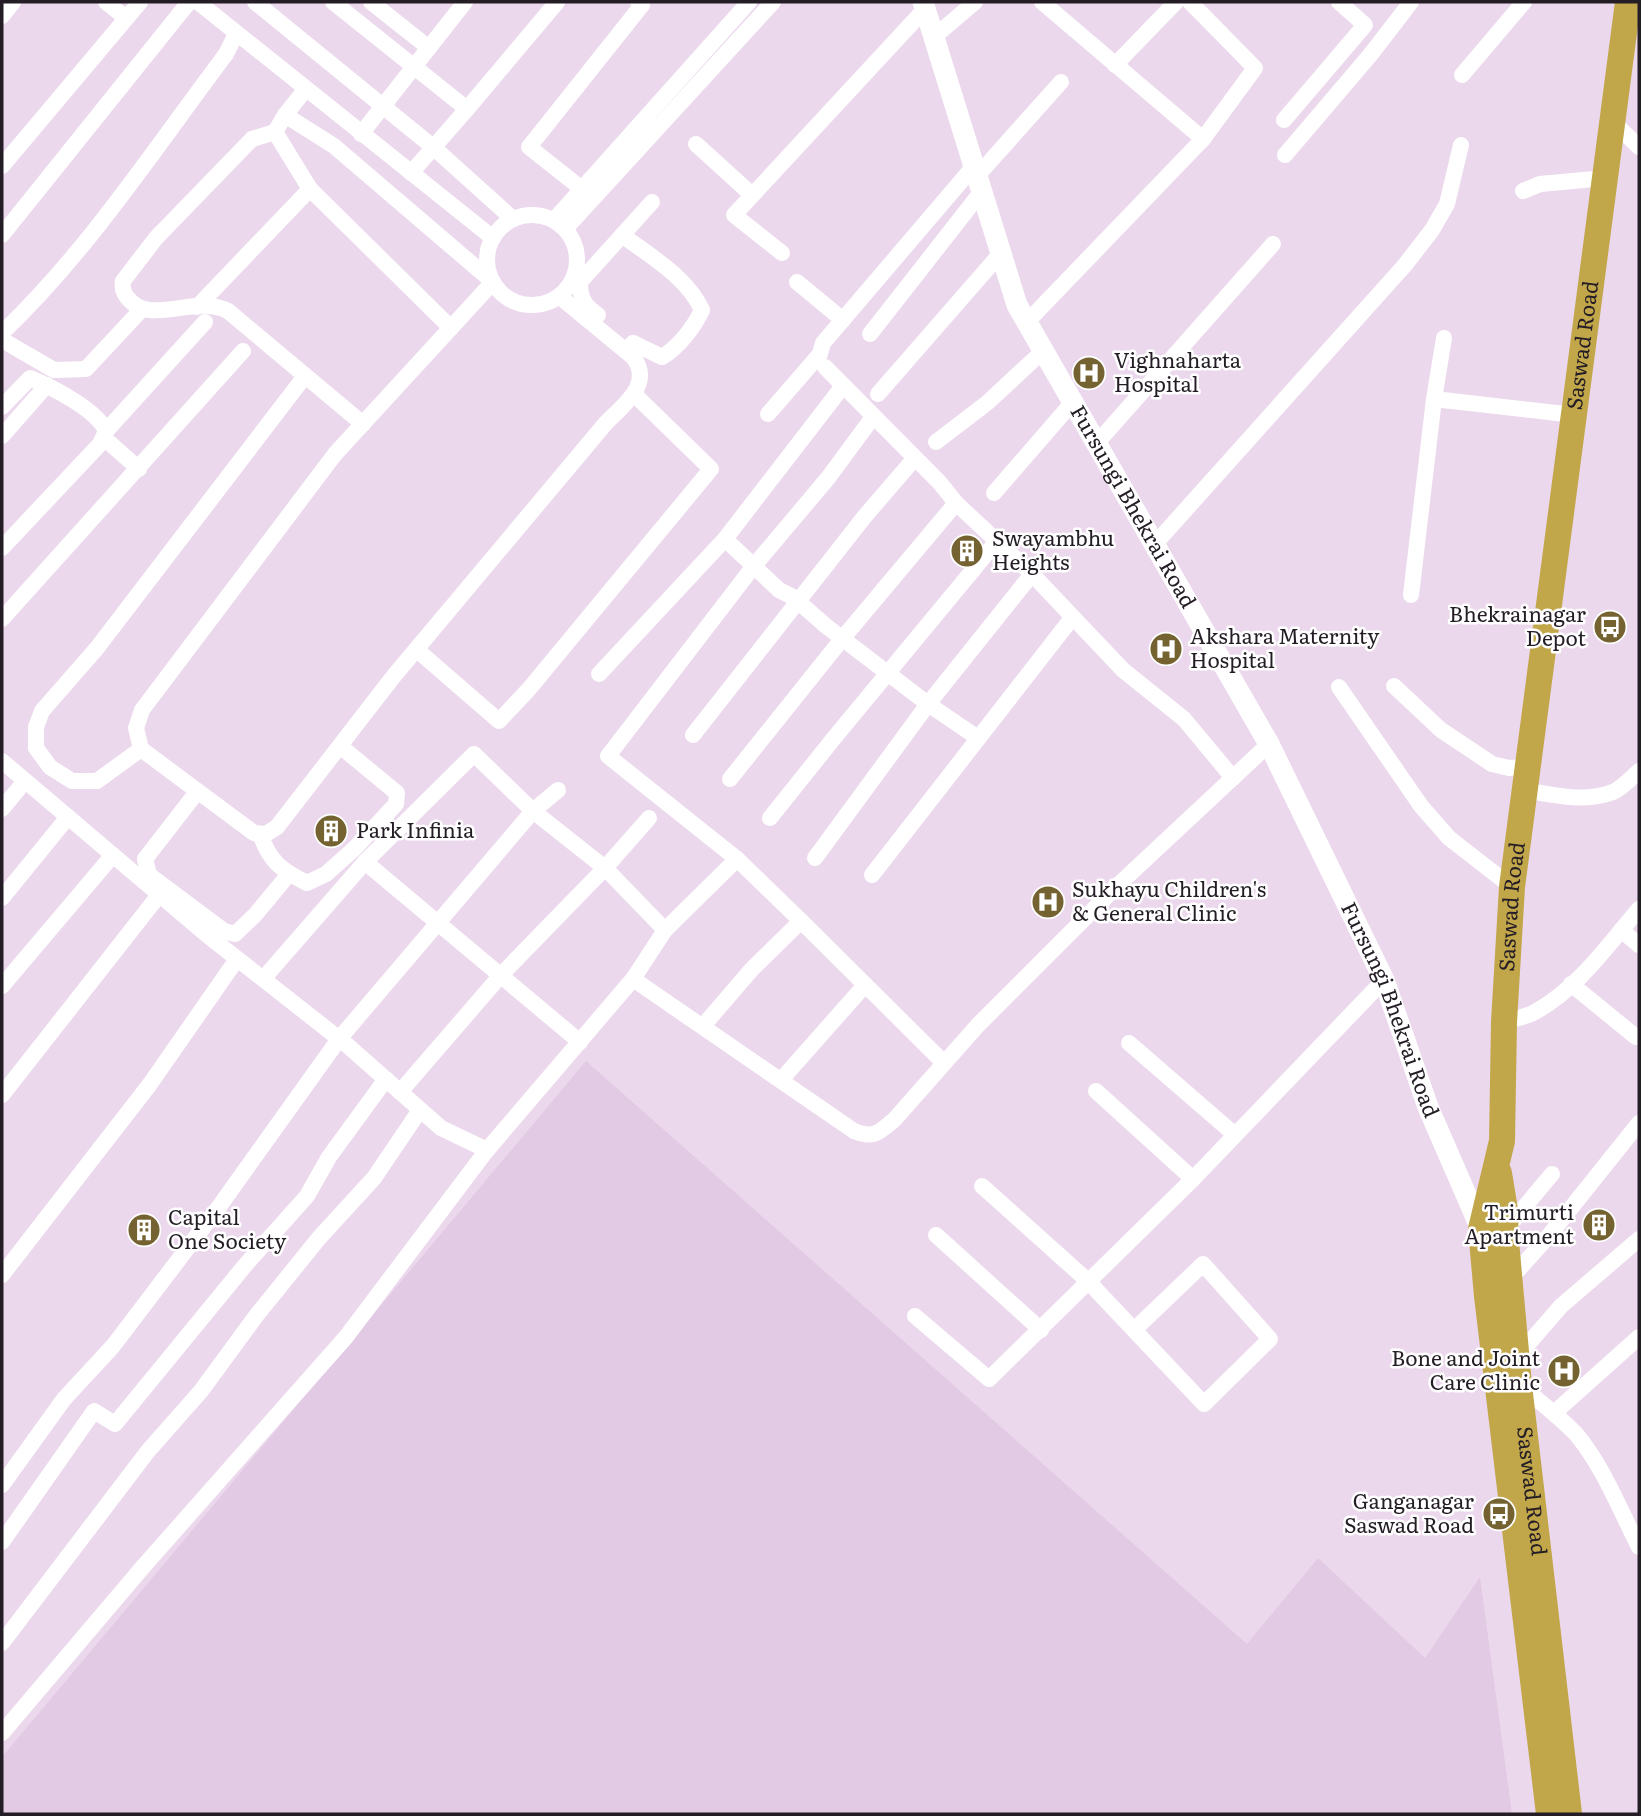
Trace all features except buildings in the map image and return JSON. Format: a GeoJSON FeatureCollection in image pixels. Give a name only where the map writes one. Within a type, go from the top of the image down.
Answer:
{"type":"FeatureCollection","features":[{"type":"Feature","properties":{"kind":"highway","name":"Saswad Road"},"geometry":{"type":"LineString","coordinates":[[1569,1814],[1509,1279],[1493,1229],[1506,1216],[1497,1161],[1502,1141],[1504,1022],[1512,887],[1628,2]]}},
{"type":"Feature","properties":{"kind":"highway"},"geometry":{"type":"LineString","coordinates":[[1493,1229],[1487,1296],[1549,1814]]}},
{"type":"Feature","properties":{"kind":"street"},"geometry":{"type":"LineString","coordinates":[[2,16],[13,2]]}},
{"type":"Feature","properties":{"kind":"street"},"geometry":{"type":"LineString","coordinates":[[106,2],[126,18]]}},
{"type":"Feature","properties":{"kind":"street"},"geometry":{"type":"LineString","coordinates":[[2,166],[140,2]]}},
{"type":"Feature","properties":{"kind":"street"},"geometry":{"type":"LineString","coordinates":[[2,235],[189,2]]}},
{"type":"Feature","properties":{"kind":"street"},"geometry":{"type":"LineString","coordinates":[[198,2],[493,238]]}},
{"type":"Feature","properties":{"kind":"street"},"geometry":{"type":"LineString","coordinates":[[255,2],[433,148],[513,219]]}},
{"type":"Feature","properties":{"kind":"street"},"geometry":{"type":"LineString","coordinates":[[333,2],[467,110]]}},
{"type":"Feature","properties":{"kind":"street"},"geometry":{"type":"LineString","coordinates":[[371,2],[429,48]]}},
{"type":"Feature","properties":{"kind":"street"},"geometry":{"type":"LineString","coordinates":[[361,134],[465,2]]}},
{"type":"Feature","properties":{"kind":"street"},"geometry":{"type":"LineString","coordinates":[[411,173],[557,2]]}},
{"type":"Feature","properties":{"kind":"street"},"geometry":{"type":"LineString","coordinates":[[582,189],[529,146],[642,5],[638,2]]}},
{"type":"Feature","properties":{"kind":"street"},"geometry":{"type":"LineString","coordinates":[[560,225],[582,189],[749,2]]}},
{"type":"Feature","properties":{"kind":"street"},"geometry":{"type":"LineString","coordinates":[[560,225],[773,2]]}},
{"type":"Feature","properties":{"kind":"street"},"geometry":{"type":"LineString","coordinates":[[934,37],[975,2]]}},
{"type":"Feature","properties":{"kind":"street"},"geometry":{"type":"LineString","coordinates":[[1042,2],[1203,139]]}},
{"type":"Feature","properties":{"kind":"street"},"geometry":{"type":"LineString","coordinates":[[1026,323],[1203,139],[1255,68],[1190,2]]}},
{"type":"Feature","properties":{"kind":"street"},"geometry":{"type":"LineString","coordinates":[[1284,120],[1365,25],[1357,7],[1339,2]]}},
{"type":"Feature","properties":{"kind":"street"},"geometry":{"type":"LineString","coordinates":[[1285,155],[1371,54],[1411,2]]}},
{"type":"Feature","properties":{"kind":"street"},"geometry":{"type":"LineString","coordinates":[[1462,75],[1524,2]]}},
{"type":"Feature","properties":{"kind":"street"},"geometry":{"type":"LineString","coordinates":[[1115,65],[1168,5]]}},
{"type":"Feature","properties":{"kind":"street"},"geometry":{"type":"LineString","coordinates":[[782,253],[734,215],[924,6]]}},
{"type":"Feature","properties":{"kind":"street","name":"Fursungi Bhekrai Road"},"geometry":{"type":"LineString","coordinates":[[924,6],[1017,306],[1269,744],[1384,980],[1428,1107],[1493,1229]]}},
{"type":"Feature","properties":{"kind":"street"},"geometry":{"type":"LineString","coordinates":[[2,333],[36,300],[87,238],[226,54],[236,34]]}},
{"type":"Feature","properties":{"kind":"street"},"geometry":{"type":"LineString","coordinates":[[768,414],[820,354],[823,343],[843,320],[978,178],[1061,82]]}},
{"type":"Feature","properties":{"kind":"street"},"geometry":{"type":"LineString","coordinates":[[305,90],[275,132],[251,139],[156,238],[123,281],[122,289],[126,297],[142,309],[219,307],[228,310],[363,424]]}},
{"type":"Feature","properties":{"kind":"street"},"geometry":{"type":"LineString","coordinates":[[285,116],[334,146],[493,282],[503,294],[523,303],[545,303],[559,296],[569,286],[576,272],[578,257],[574,242],[560,225],[541,215],[526,215],[513,219],[501,227],[493,238],[487,260],[493,282]]}},
{"type":"Feature","properties":{"kind":"street"},"geometry":{"type":"LineString","coordinates":[[1612,121],[1639,147]]}},
{"type":"Feature","properties":{"kind":"street"},"geometry":{"type":"LineString","coordinates":[[275,132],[310,189],[451,328]]}},
{"type":"Feature","properties":{"kind":"street"},"geometry":{"type":"LineString","coordinates":[[696,144],[752,195]]}},
{"type":"Feature","properties":{"kind":"street"},"geometry":{"type":"LineString","coordinates":[[1154,545],[1405,265],[1432,230],[1447,204],[1461,145]]}},
{"type":"Feature","properties":{"kind":"street"},"geometry":{"type":"LineString","coordinates":[[870,334],[978,178]]}},
{"type":"Feature","properties":{"kind":"street"},"geometry":{"type":"LineString","coordinates":[[1523,191],[1539,184],[1605,178]]}},
{"type":"Feature","properties":{"kind":"street"},"geometry":{"type":"LineString","coordinates":[[197,307],[310,189]]}},
{"type":"Feature","properties":{"kind":"street"},"geometry":{"type":"LineString","coordinates":[[585,312],[580,297],[580,282],[652,202]]}},
{"type":"Feature","properties":{"kind":"street"},"geometry":{"type":"LineString","coordinates":[[622,235],[676,275],[697,298],[702,310],[697,321],[671,352],[662,357],[629,347]]}},
{"type":"Feature","properties":{"kind":"street"},"geometry":{"type":"LineString","coordinates":[[1096,444],[1273,244]]}},
{"type":"Feature","properties":{"kind":"street"},"geometry":{"type":"LineString","coordinates":[[878,394],[1001,253]]}},
{"type":"Feature","properties":{"kind":"street"},"geometry":{"type":"LineString","coordinates":[[493,282],[335,454],[142,710],[136,728],[141,750],[246,829],[266,834],[277,827],[393,677],[605,424],[634,394],[641,379],[640,366],[629,347],[585,312],[559,296]]}},
{"type":"Feature","properties":{"kind":"street"},"geometry":{"type":"LineString","coordinates":[[797,282],[843,320]]}},
{"type":"Feature","properties":{"kind":"street"},"geometry":{"type":"LineString","coordinates":[[2,340],[54,370],[86,369],[142,309]]}},
{"type":"Feature","properties":{"kind":"street"},"geometry":{"type":"LineString","coordinates":[[2,548],[205,322]]}},
{"type":"Feature","properties":{"kind":"street"},"geometry":{"type":"LineString","coordinates":[[1410,595],[1444,338]]}},
{"type":"Feature","properties":{"kind":"street"},"geometry":{"type":"LineString","coordinates":[[2,620],[243,351]]}},
{"type":"Feature","properties":{"kind":"street"},"geometry":{"type":"LineString","coordinates":[[936,442],[987,403],[1042,351]]}},
{"type":"Feature","properties":{"kind":"street"},"geometry":{"type":"LineString","coordinates":[[825,367],[956,503],[1032,574],[1123,670],[1184,719],[1233,778]]}},
{"type":"Feature","properties":{"kind":"street"},"geometry":{"type":"LineString","coordinates":[[141,750],[97,781],[72,781],[50,767],[36,748],[36,727],[42,711],[97,648],[305,376]]}},
{"type":"Feature","properties":{"kind":"street"},"geometry":{"type":"LineString","coordinates":[[2,407],[30,378],[47,385],[97,418],[105,435],[139,469]]}},
{"type":"Feature","properties":{"kind":"street"},"geometry":{"type":"LineString","coordinates":[[2,436],[47,385]]}},
{"type":"Feature","properties":{"kind":"street"},"geometry":{"type":"LineString","coordinates":[[599,674],[725,539],[843,386]]}},
{"type":"Feature","properties":{"kind":"street"},"geometry":{"type":"LineString","coordinates":[[417,650],[499,722],[529,690],[711,469],[634,394]]}},
{"type":"Feature","properties":{"kind":"street"},"geometry":{"type":"LineString","coordinates":[[1434,399],[1574,415]]}},
{"type":"Feature","properties":{"kind":"street"},"geometry":{"type":"LineString","coordinates":[[994,493],[1072,403]]}},
{"type":"Feature","properties":{"kind":"street"},"geometry":{"type":"LineString","coordinates":[[873,417],[828,478],[753,567],[608,756],[737,859],[944,1063]]}},
{"type":"Feature","properties":{"kind":"street"},"geometry":{"type":"LineString","coordinates":[[693,735],[865,516],[915,458]]}},
{"type":"Feature","properties":{"kind":"street"},"geometry":{"type":"LineString","coordinates":[[730,779],[956,503]]}},
{"type":"Feature","properties":{"kind":"street"},"geometry":{"type":"LineString","coordinates":[[725,539],[779,590],[978,738]]}},
{"type":"Feature","properties":{"kind":"street"},"geometry":{"type":"LineString","coordinates":[[771,818],[997,541]]}},
{"type":"Feature","properties":{"kind":"street"},"geometry":{"type":"LineString","coordinates":[[814,858],[929,704],[1032,574]]}},
{"type":"Feature","properties":{"kind":"street"},"geometry":{"type":"LineString","coordinates":[[872,874],[1072,618]]}},
{"type":"Feature","properties":{"kind":"street"},"geometry":{"type":"LineString","coordinates":[[1394,686],[1441,730],[1492,764],[1509,768],[1565,796],[1591,798],[1615,791],[1639,771]]}},
{"type":"Feature","properties":{"kind":"street"},"geometry":{"type":"LineString","coordinates":[[1339,687],[1421,806],[1449,838],[1512,887]]}},
{"type":"Feature","properties":{"kind":"street"},"geometry":{"type":"LineString","coordinates":[[633,979],[854,1131],[867,1136],[879,1133],[894,1120],[978,1025],[1116,887],[1269,744]]}},
{"type":"Feature","properties":{"kind":"street"},"geometry":{"type":"LineString","coordinates":[[260,834],[267,855],[289,874],[307,883],[326,874],[354,849],[396,804],[397,793],[340,746]]}},
{"type":"Feature","properties":{"kind":"street"},"geometry":{"type":"LineString","coordinates":[[263,979],[365,862],[474,754],[533,811],[605,868],[665,930]]}},
{"type":"Feature","properties":{"kind":"street"},"geometry":{"type":"LineString","coordinates":[[2,761],[159,895],[339,1039],[441,1128],[487,1150]]}},
{"type":"Feature","properties":{"kind":"street"},"geometry":{"type":"LineString","coordinates":[[2,809],[25,780]]}},
{"type":"Feature","properties":{"kind":"street"},"geometry":{"type":"LineString","coordinates":[[2,1485],[64,1399],[113,1346],[213,1215],[339,1039],[533,811],[558,790]]}},
{"type":"Feature","properties":{"kind":"street"},"geometry":{"type":"LineString","coordinates":[[197,792],[145,859],[149,875],[224,931],[235,934],[255,915],[289,874]]}},
{"type":"Feature","properties":{"kind":"street"},"geometry":{"type":"LineString","coordinates":[[2,898],[68,817]]}},
{"type":"Feature","properties":{"kind":"street"},"geometry":{"type":"LineString","coordinates":[[400,1091],[501,975],[605,868],[649,818]]}},
{"type":"Feature","properties":{"kind":"street"},"geometry":{"type":"LineString","coordinates":[[2,986],[113,855]]}},
{"type":"Feature","properties":{"kind":"street"},"geometry":{"type":"LineString","coordinates":[[2,1733],[142,1567],[346,1337],[487,1150],[633,979],[665,930],[737,859]]}},
{"type":"Feature","properties":{"kind":"street"},"geometry":{"type":"LineString","coordinates":[[365,862],[580,1042]]}},
{"type":"Feature","properties":{"kind":"street"},"geometry":{"type":"LineString","coordinates":[[2,1095],[159,895]]}},
{"type":"Feature","properties":{"kind":"street"},"geometry":{"type":"LineString","coordinates":[[1504,1022],[1534,1013],[1582,975],[1639,909]]}},
{"type":"Feature","properties":{"kind":"street"},"geometry":{"type":"LineString","coordinates":[[703,1026],[752,969],[801,920]]}},
{"type":"Feature","properties":{"kind":"street"},"geometry":{"type":"LineString","coordinates":[[1621,930],[1639,945]]}},
{"type":"Feature","properties":{"kind":"street"},"geometry":{"type":"LineString","coordinates":[[2,1275],[150,1084],[237,959]]}},
{"type":"Feature","properties":{"kind":"street"},"geometry":{"type":"LineString","coordinates":[[915,1315],[989,1379],[1193,1179],[1384,980]]}},
{"type":"Feature","properties":{"kind":"street"},"geometry":{"type":"LineString","coordinates":[[1571,984],[1636,1037]]}},
{"type":"Feature","properties":{"kind":"street"},"geometry":{"type":"LineString","coordinates":[[781,1080],[865,985]]}},
{"type":"Feature","properties":{"kind":"street"},"geometry":{"type":"LineString","coordinates":[[1129,1043],[1234,1134]]}},
{"type":"Feature","properties":{"kind":"street"},"geometry":{"type":"LineString","coordinates":[[2,1542],[94,1411],[115,1424],[247,1263],[307,1196],[335,1148],[386,1079]]}},
{"type":"Feature","properties":{"kind":"street"},"geometry":{"type":"LineString","coordinates":[[1096,1091],[1193,1179]]}},
{"type":"Feature","properties":{"kind":"street"},"geometry":{"type":"LineString","coordinates":[[2,1643],[148,1451],[201,1391],[319,1238],[374,1178],[421,1110]]}},
{"type":"Feature","properties":{"kind":"street"},"geometry":{"type":"LineString","coordinates":[[1487,1296],[1509,1279],[1547,1238],[1639,1123]]}},
{"type":"Feature","properties":{"kind":"street"},"geometry":{"type":"LineString","coordinates":[[1493,1229],[1552,1174]]}},
{"type":"Feature","properties":{"kind":"street"},"geometry":{"type":"LineString","coordinates":[[982,1186],[1089,1282],[1134,1330],[1204,1404],[1270,1339],[1203,1264],[1134,1330]]}},
{"type":"Feature","properties":{"kind":"street"},"geometry":{"type":"LineString","coordinates":[[936,1235],[1041,1330]]}},
{"type":"Feature","properties":{"kind":"street"},"geometry":{"type":"LineString","coordinates":[[1516,1358],[1561,1306],[1639,1239]]}},
{"type":"Feature","properties":{"kind":"street"},"geometry":{"type":"LineString","coordinates":[[1554,1413],[1639,1337]]}},
{"type":"Feature","properties":{"kind":"street"},"geometry":{"type":"LineString","coordinates":[[1519,1385],[1577,1436],[1597,1466],[1639,1547]]}},
{"type":"Feature","properties":{"kind":"shaded area"},"geometry":{"type":"Polygon","coordinates":[[[586,1061],[1247,1644],[1318,1558],[1425,1658],[1480,1577],[1512,1814],[2,1814],[2,1757],[586,1061]]]}},
{"type":"Feature","properties":{"kind":"place","name":"Vighnaharta Hospital"},"geometry":{"type":"Point","coordinates":[1089,373]}},
{"type":"Feature","properties":{"kind":"place","name":"Swayambhu Heights"},"geometry":{"type":"Point","coordinates":[967,551]}},
{"type":"Feature","properties":{"kind":"place","name":"Bhekrainagar Depot"},"geometry":{"type":"Point","coordinates":[1610,627]}},
{"type":"Feature","properties":{"kind":"place","name":"Akshara Maternity Hospital"},"geometry":{"type":"Point","coordinates":[1166,649]}},
{"type":"Feature","properties":{"kind":"place","name":"Park Infinia"},"geometry":{"type":"Point","coordinates":[331,831]}},
{"type":"Feature","properties":{"kind":"place","name":"Sukhayu Children's & General Clinic"},"geometry":{"type":"Point","coordinates":[1048,902]}},
{"type":"Feature","properties":{"kind":"place","name":"Trimurti Apartment"},"geometry":{"type":"Point","coordinates":[1599,1225]}},
{"type":"Feature","properties":{"kind":"place","name":"Capital One Society"},"geometry":{"type":"Point","coordinates":[144,1230]}},
{"type":"Feature","properties":{"kind":"place","name":"Bone and Joint Care Clinic"},"geometry":{"type":"Point","coordinates":[1564,1371]}},
{"type":"Feature","properties":{"kind":"place","name":"Ganganagar Saswad Road"},"geometry":{"type":"Point","coordinates":[1499,1514]}}]}
